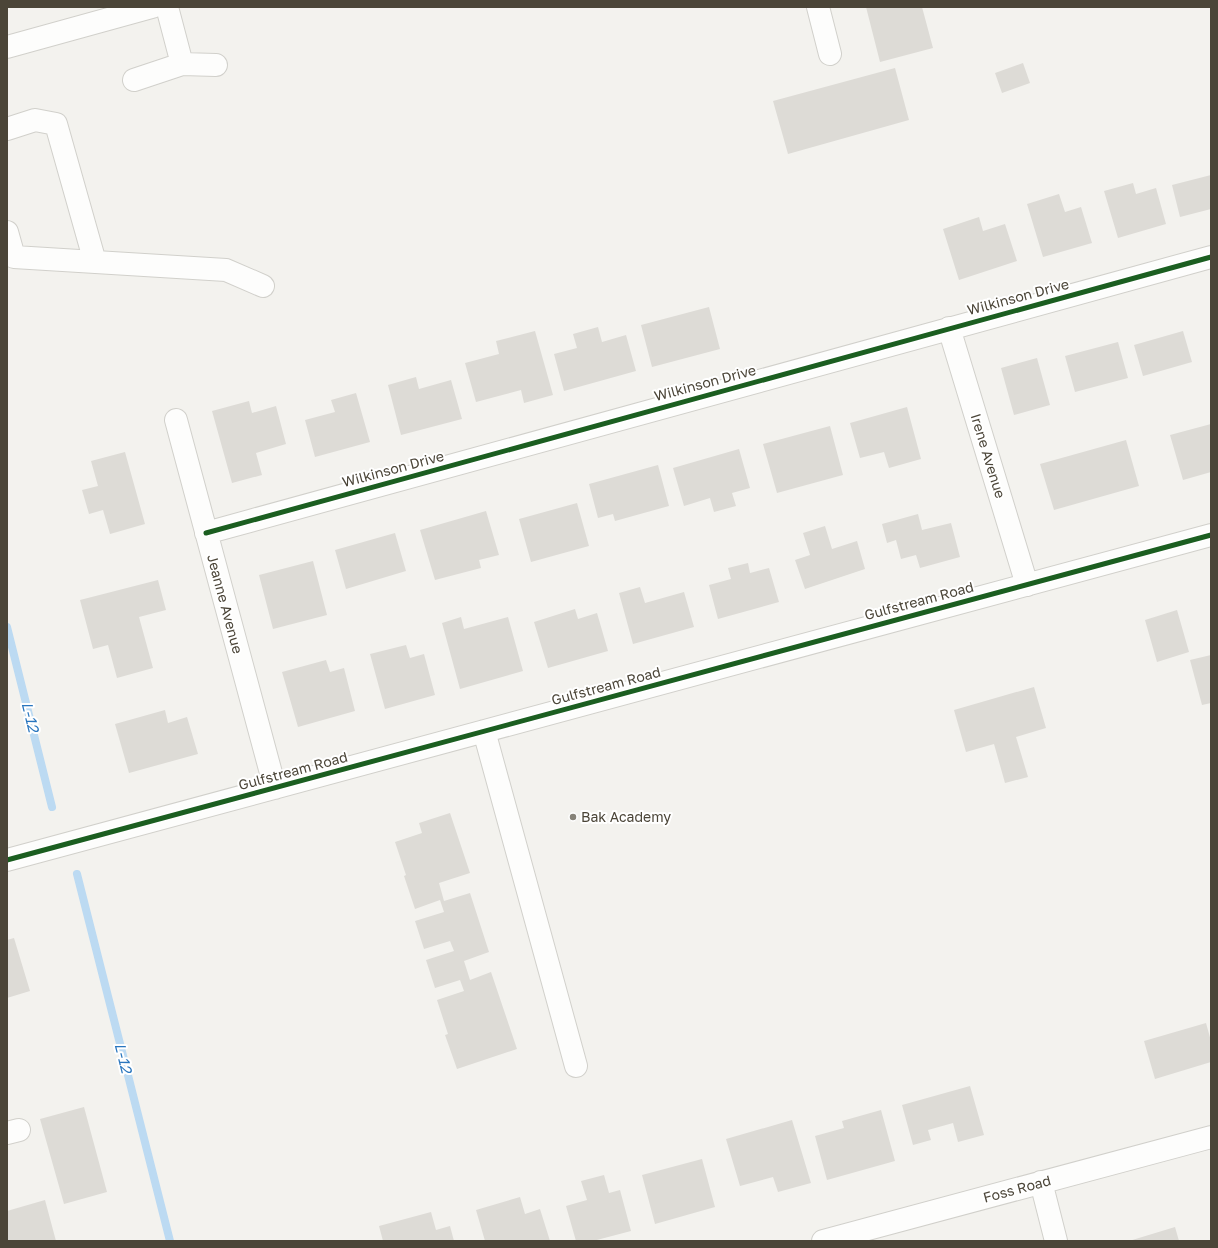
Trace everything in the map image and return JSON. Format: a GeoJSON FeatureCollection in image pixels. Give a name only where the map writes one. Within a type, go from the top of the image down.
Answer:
{"type":"FeatureCollection","features":[{"type":"Feature","properties":{"kind":"street"},"geometry":{"type":"LineString","coordinates":[[7,47],[152,7]]}},
{"type":"Feature","properties":{"kind":"street"},"geometry":{"type":"LineString","coordinates":[[166,7],[182,64]]}},
{"type":"Feature","properties":{"kind":"street"},"geometry":{"type":"LineString","coordinates":[[818,7],[830,54]]}},
{"type":"Feature","properties":{"kind":"street"},"geometry":{"type":"LineString","coordinates":[[134,80],[182,64],[216,65]]}},
{"type":"Feature","properties":{"kind":"street"},"geometry":{"type":"LineString","coordinates":[[7,129],[35,120],[56,124],[94,262]]}},
{"type":"Feature","properties":{"kind":"street"},"geometry":{"type":"LineString","coordinates":[[7,232],[14,257],[226,270],[263,286]]}},
{"type":"Feature","properties":{"kind":"street","name":"Wilkinson Drive"},"geometry":{"type":"LineString","coordinates":[[206,533],[1211,257]]}},
{"type":"Feature","properties":{"kind":"street","name":"Irene Avenue"},"geometry":{"type":"LineString","coordinates":[[949,328],[1027,584]]}},
{"type":"Feature","properties":{"kind":"street","name":"Jeanne Avenue"},"geometry":{"type":"LineString","coordinates":[[176,420],[275,788]]}},
{"type":"Feature","properties":{"kind":"street","name":"Gulfstream Road"},"geometry":{"type":"LineString","coordinates":[[7,860],[1211,535]]}},
{"type":"Feature","properties":{"kind":"street"},"geometry":{"type":"LineString","coordinates":[[484,731],[576,1066]]}},
{"type":"Feature","properties":{"kind":"street","name":"Foss Road"},"geometry":{"type":"LineString","coordinates":[[823,1241],[1211,1137]]}},
{"type":"Feature","properties":{"kind":"street"},"geometry":{"type":"LineString","coordinates":[[1041,1182],[1056,1241]]}},
{"type":"Feature","properties":{"kind":"building"},"geometry":{"type":"Polygon","coordinates":[[[866,7],[922,7],[933,48],[880,62],[866,7]]]}},
{"type":"Feature","properties":{"kind":"building"},"geometry":{"type":"Polygon","coordinates":[[[1023,63],[1030,83],[1002,93],[995,73],[1023,63]]]}},
{"type":"Feature","properties":{"kind":"building"},"geometry":{"type":"Polygon","coordinates":[[[895,68],[909,120],[788,154],[773,101],[895,68]]]}},
{"type":"Feature","properties":{"kind":"building"},"geometry":{"type":"Polygon","coordinates":[[[1211,175],[1211,209],[1180,217],[1172,185],[1211,175]]]}},
{"type":"Feature","properties":{"kind":"building"},"geometry":{"type":"Polygon","coordinates":[[[1133,183],[1136,194],[1156,188],[1166,224],[1118,238],[1104,191],[1133,183]]]}},
{"type":"Feature","properties":{"kind":"building"},"geometry":{"type":"Polygon","coordinates":[[[1059,194],[1065,212],[1081,207],[1092,243],[1043,257],[1027,204],[1059,194]]]}},
{"type":"Feature","properties":{"kind":"building"},"geometry":{"type":"Polygon","coordinates":[[[979,217],[983,231],[1005,224],[1017,261],[959,280],[943,229],[979,217]]]}},
{"type":"Feature","properties":{"kind":"building"},"geometry":{"type":"Polygon","coordinates":[[[709,307],[720,349],[652,367],[641,325],[709,307]]]}},
{"type":"Feature","properties":{"kind":"building"},"geometry":{"type":"Polygon","coordinates":[[[598,327],[602,342],[626,335],[636,371],[564,391],[554,354],[577,348],[573,334],[598,327]]]}},
{"type":"Feature","properties":{"kind":"building"},"geometry":{"type":"Polygon","coordinates":[[[535,331],[553,395],[524,403],[521,390],[476,402],[465,363],[499,354],[496,341],[535,331]]]}},
{"type":"Feature","properties":{"kind":"building"},"geometry":{"type":"Polygon","coordinates":[[[1183,331],[1192,362],[1143,376],[1134,345],[1183,331]]]}},
{"type":"Feature","properties":{"kind":"building"},"geometry":{"type":"Polygon","coordinates":[[[1118,342],[1128,378],[1075,392],[1065,356],[1118,342]]]}},
{"type":"Feature","properties":{"kind":"building"},"geometry":{"type":"Polygon","coordinates":[[[1037,358],[1050,405],[1014,415],[1001,368],[1037,358]]]}},
{"type":"Feature","properties":{"kind":"building"},"geometry":{"type":"Polygon","coordinates":[[[416,377],[419,389],[451,380],[462,419],[401,435],[388,385],[416,377]]]}},
{"type":"Feature","properties":{"kind":"building"},"geometry":{"type":"Polygon","coordinates":[[[356,393],[370,442],[315,457],[305,420],[335,412],[331,400],[356,393]]]}},
{"type":"Feature","properties":{"kind":"building"},"geometry":{"type":"Polygon","coordinates":[[[249,401],[252,413],[276,406],[286,444],[256,453],[262,475],[232,483],[212,411],[249,401]]]}},
{"type":"Feature","properties":{"kind":"building"},"geometry":{"type":"Polygon","coordinates":[[[907,407],[921,459],[889,468],[884,452],[860,458],[850,423],[907,407]]]}},
{"type":"Feature","properties":{"kind":"building"},"geometry":{"type":"Polygon","coordinates":[[[1211,424],[1211,472],[1183,480],[1170,435],[1211,424]]]}},
{"type":"Feature","properties":{"kind":"building"},"geometry":{"type":"Polygon","coordinates":[[[830,426],[843,475],[777,493],[763,444],[830,426]]]}},
{"type":"Feature","properties":{"kind":"building"},"geometry":{"type":"Polygon","coordinates":[[[1126,440],[1139,486],[1054,510],[1040,464],[1126,440]]]}},
{"type":"Feature","properties":{"kind":"building"},"geometry":{"type":"Polygon","coordinates":[[[739,449],[750,488],[732,493],[736,506],[714,512],[710,498],[684,506],[673,468],[739,449]]]}},
{"type":"Feature","properties":{"kind":"building"},"geometry":{"type":"Polygon","coordinates":[[[125,452],[145,524],[110,534],[103,510],[89,514],[82,490],[98,486],[91,461],[125,452]]]}},
{"type":"Feature","properties":{"kind":"building"},"geometry":{"type":"Polygon","coordinates":[[[658,465],[669,506],[615,521],[613,514],[598,518],[589,484],[658,465]]]}},
{"type":"Feature","properties":{"kind":"building"},"geometry":{"type":"Polygon","coordinates":[[[577,503],[589,546],[531,562],[519,519],[577,503]]]}},
{"type":"Feature","properties":{"kind":"building"},"geometry":{"type":"Polygon","coordinates":[[[486,511],[499,555],[479,560],[481,568],[435,580],[420,530],[486,511]]]}},
{"type":"Feature","properties":{"kind":"building"},"geometry":{"type":"Polygon","coordinates":[[[918,514],[922,530],[951,523],[960,557],[920,568],[916,555],[901,559],[896,540],[887,543],[882,524],[918,514]]]}},
{"type":"Feature","properties":{"kind":"building"},"geometry":{"type":"Polygon","coordinates":[[[825,526],[832,549],[857,541],[865,569],[805,589],[795,560],[810,555],[803,533],[825,526]]]}},
{"type":"Feature","properties":{"kind":"building"},"geometry":{"type":"Polygon","coordinates":[[[395,533],[406,571],[346,589],[335,550],[395,533]]]}},
{"type":"Feature","properties":{"kind":"building"},"geometry":{"type":"Polygon","coordinates":[[[313,561],[327,615],[273,629],[259,575],[313,561]]]}},
{"type":"Feature","properties":{"kind":"building"},"geometry":{"type":"Polygon","coordinates":[[[748,563],[750,573],[769,568],[779,602],[718,619],[709,585],[731,579],[728,568],[748,563]]]}},
{"type":"Feature","properties":{"kind":"building"},"geometry":{"type":"Polygon","coordinates":[[[158,580],[166,610],[139,617],[153,668],[117,678],[108,645],[93,649],[80,600],[158,580]]]}},
{"type":"Feature","properties":{"kind":"building"},"geometry":{"type":"Polygon","coordinates":[[[640,587],[645,603],[684,592],[694,627],[633,644],[619,593],[640,587]]]}},
{"type":"Feature","properties":{"kind":"building"},"geometry":{"type":"Polygon","coordinates":[[[575,609],[578,619],[597,613],[608,651],[548,668],[534,622],[575,609]]]}},
{"type":"Feature","properties":{"kind":"building"},"geometry":{"type":"Polygon","coordinates":[[[1177,610],[1189,652],[1157,662],[1145,620],[1177,610]]]}},
{"type":"Feature","properties":{"kind":"building"},"geometry":{"type":"Polygon","coordinates":[[[461,617],[464,629],[508,617],[523,671],[460,689],[442,623],[461,617]]]}},
{"type":"Feature","properties":{"kind":"building"},"geometry":{"type":"Polygon","coordinates":[[[406,645],[410,658],[424,654],[435,695],[385,709],[370,654],[406,645]]]}},
{"type":"Feature","properties":{"kind":"building"},"geometry":{"type":"Polygon","coordinates":[[[1211,655],[1211,703],[1202,705],[1190,660],[1211,655]]]}},
{"type":"Feature","properties":{"kind":"building"},"geometry":{"type":"Polygon","coordinates":[[[326,660],[330,672],[344,668],[355,711],[298,727],[282,672],[326,660]]]}},
{"type":"Feature","properties":{"kind":"building"},"geometry":{"type":"Polygon","coordinates":[[[1034,687],[1046,728],[1016,737],[1028,777],[1005,783],[994,744],[966,752],[954,710],[1034,687]]]}},
{"type":"Feature","properties":{"kind":"building"},"geometry":{"type":"Polygon","coordinates":[[[165,710],[168,723],[187,717],[198,754],[129,773],[115,724],[165,710]]]}},
{"type":"Feature","properties":{"kind":"building"},"geometry":{"type":"Polygon","coordinates":[[[450,813],[470,873],[439,883],[444,901],[470,893],[489,952],[464,961],[470,980],[491,972],[517,1049],[457,1069],[445,1035],[448,1034],[437,1000],[464,991],[460,980],[435,988],[426,960],[454,951],[450,941],[424,949],[415,921],[444,912],[440,900],[415,909],[395,842],[422,833],[419,823],[450,813]]]}},
{"type":"Feature","properties":{"kind":"building"},"geometry":{"type":"Polygon","coordinates":[[[14,938],[30,991],[7,998],[7,940],[14,938]]]}},
{"type":"Feature","properties":{"kind":"building"},"geometry":{"type":"Polygon","coordinates":[[[1206,1023],[1211,1041],[1211,1062],[1155,1079],[1144,1041],[1206,1023]]]}},
{"type":"Feature","properties":{"kind":"building"},"geometry":{"type":"Polygon","coordinates":[[[970,1086],[984,1135],[958,1142],[953,1123],[928,1130],[931,1140],[913,1145],[902,1105],[970,1086]]]}},
{"type":"Feature","properties":{"kind":"building"},"geometry":{"type":"Polygon","coordinates":[[[84,1107],[107,1192],[64,1204],[40,1119],[84,1107]]]}},
{"type":"Feature","properties":{"kind":"building"},"geometry":{"type":"Polygon","coordinates":[[[881,1110],[895,1161],[827,1180],[815,1136],[844,1128],[842,1121],[881,1110]]]}},
{"type":"Feature","properties":{"kind":"building"},"geometry":{"type":"Polygon","coordinates":[[[792,1120],[811,1183],[778,1192],[773,1177],[740,1186],[726,1139],[792,1120]]]}},
{"type":"Feature","properties":{"kind":"building"},"geometry":{"type":"Polygon","coordinates":[[[702,1159],[715,1207],[655,1224],[642,1175],[702,1159]]]}},
{"type":"Feature","properties":{"kind":"building"},"geometry":{"type":"Polygon","coordinates":[[[604,1175],[609,1193],[620,1190],[631,1231],[593,1241],[576,1241],[566,1206],[587,1200],[581,1181],[604,1175]]]}},
{"type":"Feature","properties":{"kind":"building"},"geometry":{"type":"Polygon","coordinates":[[[520,1197],[525,1214],[540,1209],[550,1241],[485,1241],[476,1210],[520,1197]]]}},
{"type":"Feature","properties":{"kind":"building"},"geometry":{"type":"Polygon","coordinates":[[[45,1200],[56,1241],[7,1241],[7,1211],[45,1200]]]}},
{"type":"Feature","properties":{"kind":"building"},"geometry":{"type":"Polygon","coordinates":[[[431,1212],[436,1230],[450,1226],[454,1241],[383,1241],[379,1226],[431,1212]]]}},
{"type":"Feature","properties":{"kind":"building"},"geometry":{"type":"Polygon","coordinates":[[[1175,1227],[1179,1241],[1129,1241],[1175,1227]]]}},
{"type":"Feature","properties":{"kind":"waterway","name":"L-12"},"geometry":{"type":"LineString","coordinates":[[7,627],[52,807]]}},
{"type":"Feature","properties":{"kind":"waterway","name":"L-12"},"geometry":{"type":"LineString","coordinates":[[77,874],[170,1241]]}},
{"type":"Feature","properties":{"kind":"cycle path"},"geometry":{"type":"LineString","coordinates":[[206,533],[1211,257]]}},
{"type":"Feature","properties":{"kind":"cycle path"},"geometry":{"type":"LineString","coordinates":[[7,860],[1211,535]]}},
{"type":"Feature","properties":{"kind":"place","name":"Bak Academy"},"geometry":{"type":"Point","coordinates":[573,817]}}]}
